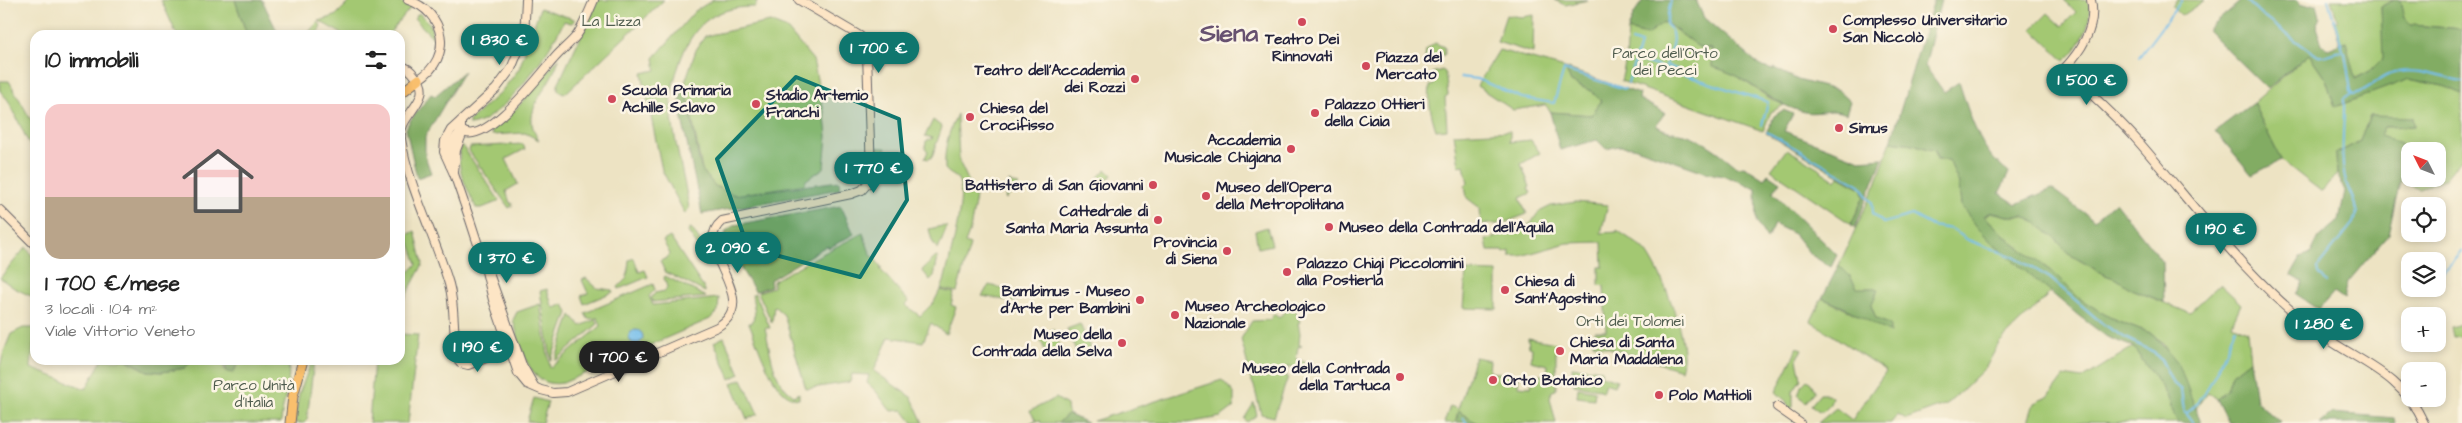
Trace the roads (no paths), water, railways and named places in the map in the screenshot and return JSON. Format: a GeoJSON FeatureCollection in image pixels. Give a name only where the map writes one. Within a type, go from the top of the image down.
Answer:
{"type":"FeatureCollection","features":[{"type":"Feature","properties":{"kind":"main road"},"geometry":{"type":"LineString","coordinates":[[405,86],[419,79]]}},
{"type":"Feature","properties":{"kind":"main road"},"geometry":{"type":"LineString","coordinates":[[405,90],[419,79]]}},
{"type":"Feature","properties":{"kind":"main road"},"geometry":{"type":"LineString","coordinates":[[285,423],[295,365]]}},
{"type":"Feature","properties":{"kind":"main road"},"geometry":{"type":"LineString","coordinates":[[290,423],[292,401],[302,365]]}},
{"type":"Feature","properties":{"kind":"street"},"geometry":{"type":"LineString","coordinates":[[408,0],[418,2],[433,21],[442,44],[441,52],[435,65],[419,79]]}},
{"type":"Feature","properties":{"kind":"street"},"geometry":{"type":"LineString","coordinates":[[454,174],[456,150],[464,129],[511,69],[523,40],[526,0]]}},
{"type":"Feature","properties":{"kind":"street"},"geometry":{"type":"LineString","coordinates":[[594,0],[575,38],[512,107],[488,126],[450,132],[444,144],[444,155],[454,174],[484,263],[493,300],[512,358],[523,380],[545,392],[556,393],[579,388],[718,326],[727,319],[731,311],[730,286],[713,248],[712,237],[716,226],[727,218],[851,194],[864,188],[871,177],[867,54],[861,37],[799,0]]}},
{"type":"Feature","properties":{"kind":"street"},"geometry":{"type":"LineString","coordinates":[[2091,0],[2092,17],[2090,31],[2078,52],[2064,69],[2133,136],[2192,205],[2286,306],[2328,339],[2387,376],[2413,404],[2424,423]]}},
{"type":"Feature","properties":{"kind":"street"},"geometry":{"type":"LineString","coordinates":[[405,68],[419,79],[422,96],[405,119]]}},
{"type":"Feature","properties":{"kind":"street"},"geometry":{"type":"LineString","coordinates":[[405,154],[418,200],[450,288],[457,356],[460,363],[468,364],[509,349]]}},
{"type":"Feature","properties":{"kind":"street"},"geometry":{"type":"LineString","coordinates":[[0,210],[30,240]]}},
{"type":"Feature","properties":{"kind":"street"},"geometry":{"type":"LineString","coordinates":[[484,263],[491,275],[524,369],[534,386]]}},
{"type":"Feature","properties":{"kind":"street"},"geometry":{"type":"LineString","coordinates":[[509,349],[515,354],[524,375],[534,386]]}},
{"type":"Feature","properties":{"kind":"street"},"geometry":{"type":"LineString","coordinates":[[496,355],[508,355],[512,358]]}},
{"type":"Feature","properties":{"kind":"street"},"geometry":{"type":"LineString","coordinates":[[1776,407],[1800,423]]}},
{"type":"Feature","properties":{"kind":"water"},"geometry":{"type":"Polygon","coordinates":[[[636,330],[641,332],[643,337],[641,342],[636,344],[631,342],[629,337],[631,332],[636,330]]]}},
{"type":"Feature","properties":{"kind":"waterway"},"geometry":{"type":"LineString","coordinates":[[1671,0],[1666,24],[1670,28],[1673,38],[1666,65],[1678,70],[1678,73]]}},
{"type":"Feature","properties":{"kind":"waterway"},"geometry":{"type":"LineString","coordinates":[[2139,57],[2182,0]]}},
{"type":"Feature","properties":{"kind":"waterway"},"geometry":{"type":"LineString","coordinates":[[2246,0],[2266,19],[2317,56],[2338,52],[2345,53],[2351,91],[2354,94],[2397,72],[2416,71],[2462,81]]}},
{"type":"Feature","properties":{"kind":"waterway"},"geometry":{"type":"LineString","coordinates":[[2328,0],[2343,50]]}},
{"type":"Feature","properties":{"kind":"waterway"},"geometry":{"type":"LineString","coordinates":[[1628,83],[1640,44],[1632,41]]}},
{"type":"Feature","properties":{"kind":"waterway"},"geometry":{"type":"LineString","coordinates":[[1635,59],[1768,102],[1762,125]]}},
{"type":"Feature","properties":{"kind":"waterway"},"geometry":{"type":"LineString","coordinates":[[1461,77],[1477,79],[1522,98],[1554,103],[1564,70],[1625,89]]}},
{"type":"Feature","properties":{"kind":"waterway"},"geometry":{"type":"LineString","coordinates":[[2327,283],[2319,273],[2318,267],[2353,223],[2357,211],[2346,182],[2343,163],[2344,99],[2352,93]]}},
{"type":"Feature","properties":{"kind":"waterway"},"geometry":{"type":"LineString","coordinates":[[1767,132],[1860,185],[1868,198]]}},
{"type":"Feature","properties":{"kind":"waterway"},"geometry":{"type":"LineString","coordinates":[[1869,199],[1872,202],[1873,213],[1883,223],[1912,215],[1932,226],[1952,229],[1968,240],[2014,257],[2050,278],[2103,324],[2127,339],[2154,352],[2163,363],[2172,382],[2181,390],[2184,410],[2193,423]]}},
{"type":"Feature","properties":{"kind":"waterway"},"geometry":{"type":"LineString","coordinates":[[2446,269],[2462,251]]}},
{"type":"Feature","properties":{"kind":"waterway"},"geometry":{"type":"LineString","coordinates":[[2187,413],[2195,406],[2209,386],[2235,328]]}},
{"type":"Feature","properties":{"kind":"waterway"},"geometry":{"type":"LineString","coordinates":[[1463,418],[1467,423]]}},
{"type":"Feature","properties":{"kind":"place","name":"Teatro Dei Rinnovati"},"geometry":{"type":"Point","coordinates":[1302,22]}},
{"type":"Feature","properties":{"kind":"place","name":"Complesso Universitario San Niccolò"},"geometry":{"type":"Point","coordinates":[1833,29]}},
{"type":"Feature","properties":{"kind":"place","name":"Piazza del Mercato"},"geometry":{"type":"Point","coordinates":[1366,66]}},
{"type":"Feature","properties":{"kind":"place","name":"Teatro dell'Accademia dei Rozzi"},"geometry":{"type":"Point","coordinates":[1135,79]}},
{"type":"Feature","properties":{"kind":"place","name":"Scuola Primaria Achille Sclavo"},"geometry":{"type":"Point","coordinates":[612,99]}},
{"type":"Feature","properties":{"kind":"place","name":"Stadio Artemio Franchi"},"geometry":{"type":"Point","coordinates":[756,104]}},
{"type":"Feature","properties":{"kind":"place","name":"Palazzo Ottieri della Ciaia"},"geometry":{"type":"Point","coordinates":[1315,113]}},
{"type":"Feature","properties":{"kind":"place","name":"Chiesa del Crocifisso"},"geometry":{"type":"Point","coordinates":[970,117]}},
{"type":"Feature","properties":{"kind":"place","name":"Simus"},"geometry":{"type":"Point","coordinates":[1839,128]}},
{"type":"Feature","properties":{"kind":"place","name":"Accademia Musicale Chigiana"},"geometry":{"type":"Point","coordinates":[1291,149]}},
{"type":"Feature","properties":{"kind":"place","name":"Battistero di San Giovanni"},"geometry":{"type":"Point","coordinates":[1153,185]}},
{"type":"Feature","properties":{"kind":"place","name":"Museo dell'Opera della Metropolitana"},"geometry":{"type":"Point","coordinates":[1206,196]}},
{"type":"Feature","properties":{"kind":"place","name":"Cattedrale di Santa Maria Assunta"},"geometry":{"type":"Point","coordinates":[1158,220]}},
{"type":"Feature","properties":{"kind":"place","name":"Museo della Contrada dell'Aquila"},"geometry":{"type":"Point","coordinates":[1329,227]}},
{"type":"Feature","properties":{"kind":"place","name":"Provincia di Siena"},"geometry":{"type":"Point","coordinates":[1227,251]}},
{"type":"Feature","properties":{"kind":"place","name":"Palazzo Chigi Piccolomini alla Postierla"},"geometry":{"type":"Point","coordinates":[1287,272]}},
{"type":"Feature","properties":{"kind":"place","name":"Chiesa di Sant'Agostino"},"geometry":{"type":"Point","coordinates":[1505,290]}},
{"type":"Feature","properties":{"kind":"place","name":"Bambimus - Museo d'Arte per Bambini"},"geometry":{"type":"Point","coordinates":[1140,300]}},
{"type":"Feature","properties":{"kind":"place","name":"Museo Archeologico Nazionale"},"geometry":{"type":"Point","coordinates":[1175,315]}},
{"type":"Feature","properties":{"kind":"place","name":"Museo della Contrada della Selva"},"geometry":{"type":"Point","coordinates":[1122,343]}},
{"type":"Feature","properties":{"kind":"place","name":"Chiesa di Santa Maria Maddalena"},"geometry":{"type":"Point","coordinates":[1560,351]}},
{"type":"Feature","properties":{"kind":"place","name":"Museo della Contrada della Tartuca"},"geometry":{"type":"Point","coordinates":[1400,377]}},
{"type":"Feature","properties":{"kind":"place","name":"Orto Botanico"},"geometry":{"type":"Point","coordinates":[1493,380]}},
{"type":"Feature","properties":{"kind":"place","name":"Polo Mattioli"},"geometry":{"type":"Point","coordinates":[1659,395]}},
{"type":"Feature","properties":{"kind":"district","name":"Siena"},"geometry":{"type":"Point","coordinates":[1229,33]}},
{"type":"Feature","properties":{"kind":"park label","name":"La Lizza"},"geometry":{"type":"Point","coordinates":[611,21]}},
{"type":"Feature","properties":{"kind":"park label","name":"Parco dell'Orto dei Pecci"},"geometry":{"type":"Point","coordinates":[1665,62]}},
{"type":"Feature","properties":{"kind":"park label","name":"Orti dei Tolomei"},"geometry":{"type":"Point","coordinates":[1630,321]}},
{"type":"Feature","properties":{"kind":"park label","name":"Parco Unità d'Italia"},"geometry":{"type":"Point","coordinates":[254,394]}}]}
